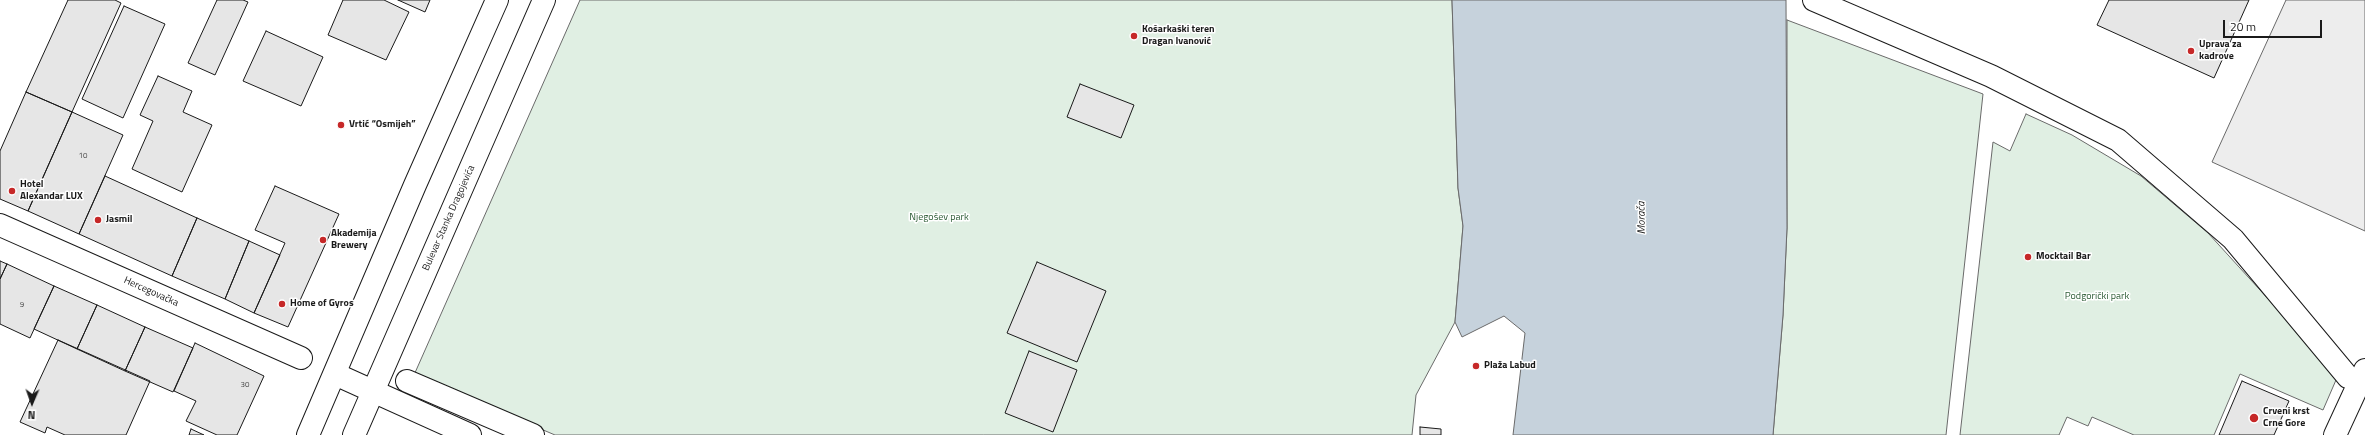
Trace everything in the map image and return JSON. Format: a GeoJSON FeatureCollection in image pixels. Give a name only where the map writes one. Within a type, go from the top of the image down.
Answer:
{"type":"FeatureCollection","features":[{"type":"Feature","properties":{"kind":"street"},"geometry":{"type":"LineString","coordinates":[[308,435],[415,185],[497,0]]}},
{"type":"Feature","properties":{"kind":"street","name":"Bulevar Stanka Dragojevića"},"geometry":{"type":"LineString","coordinates":[[354,435],[544,0]]}},
{"type":"Feature","properties":{"kind":"street"},"geometry":{"type":"LineString","coordinates":[[1814,0],[1991,76],[2118,140],[2233,239],[2357,373],[2335,435]]}},
{"type":"Feature","properties":{"kind":"street","name":"Hercegovačka"},"geometry":{"type":"LineString","coordinates":[[0,225],[301,358]]}},
{"type":"Feature","properties":{"kind":"street"},"geometry":{"type":"LineString","coordinates":[[335,374],[470,435]]}},
{"type":"Feature","properties":{"kind":"street"},"geometry":{"type":"LineString","coordinates":[[407,381],[533,435]]}},
{"type":"Feature","properties":{"kind":"green space","name":"Njegošev park"},"geometry":{"type":"Polygon","coordinates":[[[580,0],[1452,0],[1458,188],[1463,226],[1455,322],[1416,395],[1412,435],[555,435],[414,375],[580,0]]]}},
{"type":"Feature","properties":{"kind":"green space"},"geometry":{"type":"Polygon","coordinates":[[[1787,20],[1983,94],[1946,435],[1773,435],[1783,315],[1787,228],[1787,20]]]}},
{"type":"Feature","properties":{"kind":"green space","name":"Podgorički park"},"geometry":{"type":"Polygon","coordinates":[[[2026,114],[2072,135],[2141,176],[2208,233],[2281,313],[2336,380],[2323,410],[2240,374],[2214,435],[2134,435],[2092,417],[2088,426],[2067,417],[2059,435],[1960,435],[1993,142],[2010,151],[2026,114]]]}},
{"type":"Feature","properties":{"kind":"shaded area"},"geometry":{"type":"Polygon","coordinates":[[[2286,0],[2365,0],[2365,231],[2212,162],[2286,0]]]}},
{"type":"Feature","properties":{"kind":"water","name":"Morača"},"geometry":{"type":"Polygon","coordinates":[[[1452,0],[1786,0],[1787,228],[1783,315],[1773,435],[1513,435],[1525,333],[1504,316],[1462,337],[1455,322],[1463,226],[1458,188],[1452,0]]]}},
{"type":"Feature","properties":{"kind":"building"},"geometry":{"type":"Polygon","coordinates":[[[68,0],[115,0],[121,3],[72,112],[26,92],[68,0]]]}},
{"type":"Feature","properties":{"kind":"building"},"geometry":{"type":"Polygon","coordinates":[[[217,0],[243,0],[248,2],[215,75],[188,63],[217,0]]]}},
{"type":"Feature","properties":{"kind":"building"},"geometry":{"type":"Polygon","coordinates":[[[343,0],[384,0],[409,12],[386,60],[328,35],[343,0]]]}},
{"type":"Feature","properties":{"kind":"building"},"geometry":{"type":"Polygon","coordinates":[[[398,0],[430,0],[425,12],[398,0]]]}},
{"type":"Feature","properties":{"kind":"building","name":"Uprava za kadrove"},"geometry":{"type":"Polygon","coordinates":[[[2109,0],[2249,0],[2214,78],[2097,25],[2109,0]]]}},
{"type":"Feature","properties":{"kind":"building"},"geometry":{"type":"Polygon","coordinates":[[[124,6],[165,24],[123,118],[82,99],[124,6]]]}},
{"type":"Feature","properties":{"kind":"building"},"geometry":{"type":"Polygon","coordinates":[[[266,31],[323,57],[301,106],[243,81],[266,31]]]}},
{"type":"Feature","properties":{"kind":"building"},"geometry":{"type":"Polygon","coordinates":[[[158,76],[192,91],[183,112],[212,125],[182,192],[132,169],[153,121],[140,115],[158,76]]]}},
{"type":"Feature","properties":{"kind":"building"},"geometry":{"type":"Polygon","coordinates":[[[1080,84],[1134,105],[1121,138],[1067,117],[1080,84]]]}},
{"type":"Feature","properties":{"kind":"building"},"geometry":{"type":"Polygon","coordinates":[[[26,92],[72,112],[28,211],[0,199],[0,151],[26,92]]]}},
{"type":"Feature","properties":{"kind":"building"},"geometry":{"type":"Polygon","coordinates":[[[72,112],[123,135],[79,234],[28,211],[72,112]]]}},
{"type":"Feature","properties":{"kind":"building"},"geometry":{"type":"Polygon","coordinates":[[[105,176],[197,218],[172,276],[79,234],[105,176]]]}},
{"type":"Feature","properties":{"kind":"building"},"geometry":{"type":"Polygon","coordinates":[[[275,186],[339,214],[288,327],[254,313],[285,243],[255,230],[275,186]]]}},
{"type":"Feature","properties":{"kind":"building"},"geometry":{"type":"Polygon","coordinates":[[[197,218],[249,241],[225,299],[172,276],[197,218]]]}},
{"type":"Feature","properties":{"kind":"building"},"geometry":{"type":"Polygon","coordinates":[[[249,241],[280,255],[254,313],[225,299],[249,241]]]}},
{"type":"Feature","properties":{"kind":"building"},"geometry":{"type":"Polygon","coordinates":[[[0,261],[7,264],[0,279],[0,261]]]}},
{"type":"Feature","properties":{"kind":"building"},"geometry":{"type":"Polygon","coordinates":[[[1037,262],[1106,291],[1077,362],[1007,333],[1037,262]]]}},
{"type":"Feature","properties":{"kind":"building"},"geometry":{"type":"Polygon","coordinates":[[[7,264],[54,286],[30,338],[0,324],[0,279],[7,264]]]}},
{"type":"Feature","properties":{"kind":"building"},"geometry":{"type":"Polygon","coordinates":[[[54,286],[97,305],[77,349],[34,329],[54,286]]]}},
{"type":"Feature","properties":{"kind":"building"},"geometry":{"type":"Polygon","coordinates":[[[97,305],[145,327],[125,371],[77,349],[97,305]]]}},
{"type":"Feature","properties":{"kind":"building"},"geometry":{"type":"Polygon","coordinates":[[[145,327],[193,348],[173,392],[125,371],[145,327]]]}},
{"type":"Feature","properties":{"kind":"building"},"geometry":{"type":"Polygon","coordinates":[[[58,340],[150,381],[126,435],[65,435],[47,427],[45,433],[20,422],[58,340]]]}},
{"type":"Feature","properties":{"kind":"building"},"geometry":{"type":"Polygon","coordinates":[[[195,343],[264,376],[237,435],[217,435],[186,421],[196,401],[174,391],[195,343]]]}},
{"type":"Feature","properties":{"kind":"building"},"geometry":{"type":"Polygon","coordinates":[[[1029,351],[1077,370],[1053,432],[1005,413],[1029,351]]]}},
{"type":"Feature","properties":{"kind":"building","name":"Crveni krst Crne Gore"},"geometry":{"type":"Polygon","coordinates":[[[2242,381],[2289,401],[2274,435],[2219,435],[2242,381]]]}},
{"type":"Feature","properties":{"kind":"building"},"geometry":{"type":"Polygon","coordinates":[[[1420,427],[1441,429],[1441,435],[1420,435],[1420,427]]]}},
{"type":"Feature","properties":{"kind":"building"},"geometry":{"type":"Polygon","coordinates":[[[191,429],[204,435],[189,435],[191,429]]]}},
{"type":"Feature","properties":{"kind":"place","name":"Košarkaški teren Dragan Ivanović"},"geometry":{"type":"Point","coordinates":[1134,36]}},
{"type":"Feature","properties":{"kind":"place","name":"Uprava za kadrove"},"geometry":{"type":"Point","coordinates":[2191,51]}},
{"type":"Feature","properties":{"kind":"place","name":"Vrtić “Osmijeh”"},"geometry":{"type":"Point","coordinates":[341,125]}},
{"type":"Feature","properties":{"kind":"place","name":"Hotel Alexandar LUX"},"geometry":{"type":"Point","coordinates":[12,191]}},
{"type":"Feature","properties":{"kind":"place","name":"Jasmil"},"geometry":{"type":"Point","coordinates":[98,220]}},
{"type":"Feature","properties":{"kind":"place","name":"Akademija Brewery"},"geometry":{"type":"Point","coordinates":[323,240]}},
{"type":"Feature","properties":{"kind":"place","name":"Mocktail Bar"},"geometry":{"type":"Point","coordinates":[2028,257]}},
{"type":"Feature","properties":{"kind":"place","name":"Home of Gyros"},"geometry":{"type":"Point","coordinates":[282,304]}},
{"type":"Feature","properties":{"kind":"place","name":"Plaža Labud"},"geometry":{"type":"Point","coordinates":[1476,366]}},
{"type":"Feature","properties":{"kind":"place","name":"Crveni krst Crne Gore"},"geometry":{"type":"Point","coordinates":[2254,418]}}]}
